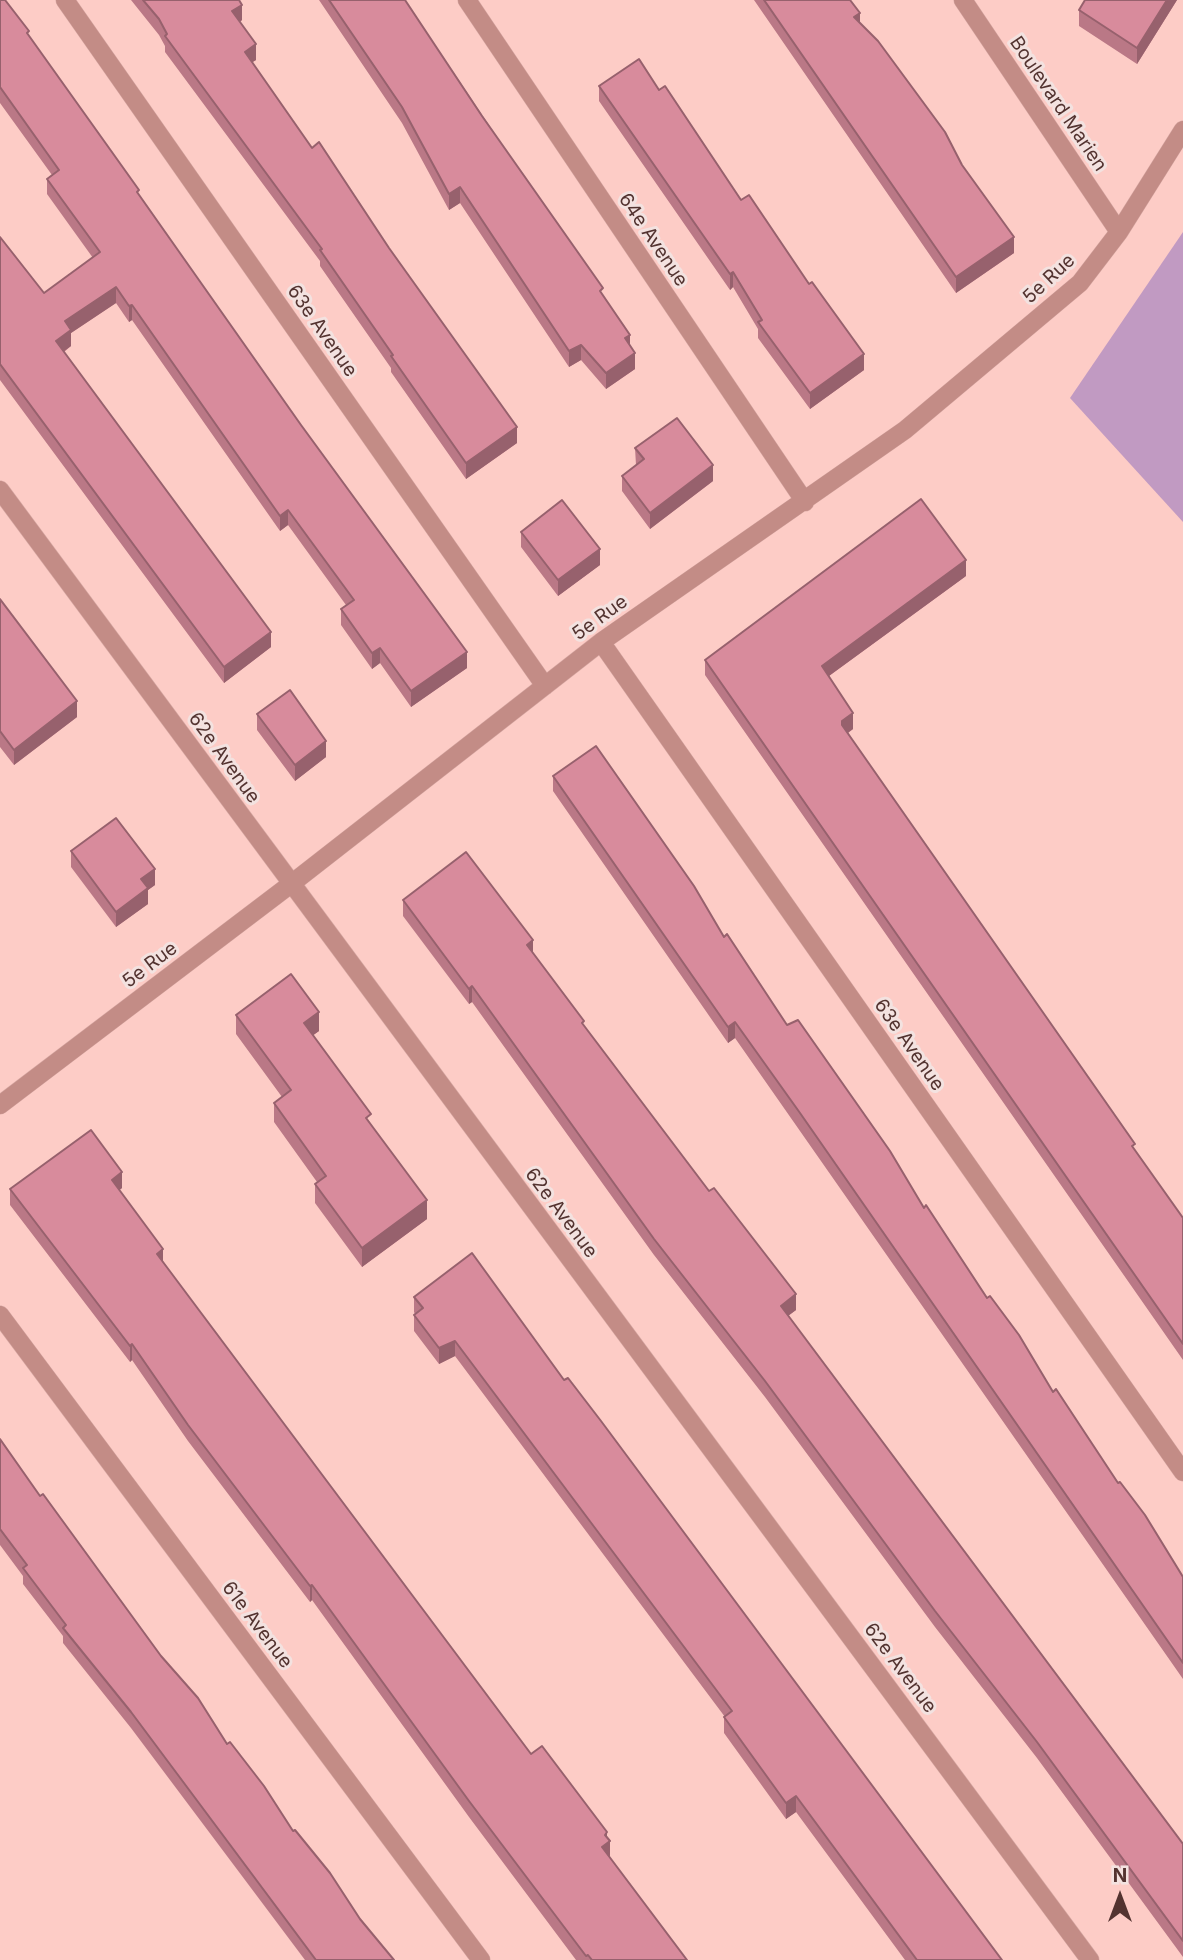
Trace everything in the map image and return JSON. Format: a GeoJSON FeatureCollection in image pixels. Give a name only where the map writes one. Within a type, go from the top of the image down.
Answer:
{"type":"FeatureCollection","features":[{"type":"Feature","properties":{"kind":"street","name":"63e Avenue"},"geometry":{"type":"LineString","coordinates":[[65,0],[545,686]]}},
{"type":"Feature","properties":{"kind":"street","name":"64e Avenue"},"geometry":{"type":"LineString","coordinates":[[467,0],[805,502]]}},
{"type":"Feature","properties":{"kind":"street","name":"Boulevard Marien"},"geometry":{"type":"LineString","coordinates":[[963,0],[1119,232]]}},
{"type":"Feature","properties":{"kind":"street","name":"5e Rue"},"geometry":{"type":"LineString","coordinates":[[0,1105],[291,884],[601,642],[905,430],[1080,284],[1119,232],[1183,130]]}},
{"type":"Feature","properties":{"kind":"street","name":"62e Avenue"},"geometry":{"type":"LineString","coordinates":[[0,490],[1090,1960]]}},
{"type":"Feature","properties":{"kind":"street","name":"63e Avenue"},"geometry":{"type":"LineString","coordinates":[[601,642],[1183,1472]]}},
{"type":"Feature","properties":{"kind":"street","name":"61e Avenue"},"geometry":{"type":"LineString","coordinates":[[0,1315],[481,1960]]}},
{"type":"Feature","properties":{"kind":"shaded area"},"geometry":{"type":"Polygon","coordinates":[[[1183,232],[1183,522],[1070,398],[1183,232]]]}},
{"type":"Feature","properties":{"kind":"building"},"geometry":{"type":"Polygon","coordinates":[[[0,0],[5,0],[29,31],[27,33],[301,425],[467,652],[411,691],[380,648],[372,653],[341,609],[354,600],[288,510],[280,516],[132,305],[129,306],[116,287],[65,321],[71,330],[56,341],[271,632],[224,667],[0,364],[0,237],[44,293],[100,252],[47,179],[59,170],[0,87],[0,0]]]}},
{"type":"Feature","properties":{"kind":"building"},"geometry":{"type":"Polygon","coordinates":[[[143,0],[239,0],[242,5],[232,11],[256,44],[245,52],[312,148],[319,142],[389,248],[517,427],[466,463],[391,356],[393,355],[320,250],[322,249],[165,36],[167,34],[159,19],[143,0]]]}},
{"type":"Feature","properties":{"kind":"building"},"geometry":{"type":"Polygon","coordinates":[[[329,0],[405,0],[482,116],[603,288],[600,291],[630,335],[625,338],[635,353],[606,373],[581,345],[569,351],[460,187],[449,194],[402,107],[329,0]]]}},
{"type":"Feature","properties":{"kind":"building"},"geometry":{"type":"Polygon","coordinates":[[[764,0],[850,0],[860,13],[854,17],[878,41],[945,132],[962,165],[1014,237],[956,277],[764,0]]]}},
{"type":"Feature","properties":{"kind":"building"},"geometry":{"type":"Polygon","coordinates":[[[1085,0],[1167,0],[1137,48],[1079,10],[1085,0]]]}},
{"type":"Feature","properties":{"kind":"building"},"geometry":{"type":"Polygon","coordinates":[[[639,59],[659,90],[665,86],[741,200],[749,195],[809,284],[812,282],[864,354],[810,393],[758,322],[762,320],[733,272],[730,274],[599,86],[639,59]]]}},
{"type":"Feature","properties":{"kind":"building"},"geometry":{"type":"Polygon","coordinates":[[[677,418],[713,465],[650,513],[622,476],[644,459],[635,448],[677,418]]]}},
{"type":"Feature","properties":{"kind":"building"},"geometry":{"type":"Polygon","coordinates":[[[921,499],[966,560],[822,666],[853,713],[842,721],[842,725],[1135,1144],[1132,1146],[1183,1218],[1183,1344],[705,660],[921,499]]]}},
{"type":"Feature","properties":{"kind":"building"},"geometry":{"type":"Polygon","coordinates":[[[562,500],[600,549],[558,580],[521,532],[562,500]]]}},
{"type":"Feature","properties":{"kind":"building"},"geometry":{"type":"Polygon","coordinates":[[[0,599],[77,701],[14,750],[0,731],[0,599]]]}},
{"type":"Feature","properties":{"kind":"building"},"geometry":{"type":"Polygon","coordinates":[[[290,690],[326,741],[295,765],[257,714],[290,690]]]}},
{"type":"Feature","properties":{"kind":"building"},"geometry":{"type":"Polygon","coordinates":[[[596,746],[694,886],[724,937],[727,934],[787,1025],[798,1020],[890,1151],[924,1208],[926,1205],[987,1298],[990,1296],[1019,1335],[1053,1392],[1056,1389],[1118,1483],[1120,1482],[1145,1515],[1183,1577],[1183,1663],[800,1113],[735,1022],[728,1027],[553,776],[596,746]]]}},
{"type":"Feature","properties":{"kind":"building"},"geometry":{"type":"Polygon","coordinates":[[[116,818],[155,869],[141,879],[148,888],[116,912],[71,851],[116,818]]]}},
{"type":"Feature","properties":{"kind":"building"},"geometry":{"type":"Polygon","coordinates":[[[466,852],[533,940],[527,945],[584,1021],[582,1023],[709,1191],[714,1188],[796,1294],[781,1306],[1183,1844],[1183,1941],[765,1381],[654,1239],[472,986],[469,989],[403,900],[466,852]]]}},
{"type":"Feature","properties":{"kind":"building"},"geometry":{"type":"Polygon","coordinates":[[[291,974],[319,1012],[304,1023],[371,1114],[366,1118],[427,1200],[362,1248],[315,1184],[326,1176],[274,1103],[291,1090],[236,1015],[291,974]]]}},
{"type":"Feature","properties":{"kind":"building"},"geometry":{"type":"Polygon","coordinates":[[[91,1130],[122,1172],[112,1180],[163,1249],[157,1254],[531,1754],[542,1746],[607,1832],[605,1835],[610,1841],[602,1847],[687,1960],[592,1960],[586,1956],[312,1585],[310,1586],[188,1425],[132,1344],[130,1346],[10,1189],[91,1130]]]}},
{"type":"Feature","properties":{"kind":"building"},"geometry":{"type":"Polygon","coordinates":[[[472,1253],[564,1380],[568,1378],[601,1421],[1002,1960],[917,1960],[796,1796],[786,1803],[724,1717],[732,1711],[455,1341],[439,1348],[414,1315],[423,1308],[414,1297],[472,1253]]]}},
{"type":"Feature","properties":{"kind":"building"},"geometry":{"type":"Polygon","coordinates":[[[0,1439],[161,1656],[198,1698],[227,1744],[230,1742],[264,1786],[293,1831],[295,1830],[330,1873],[360,1919],[394,1960],[316,1960],[131,1712],[63,1628],[66,1625],[23,1568],[27,1565],[0,1529],[0,1439]]]}}]}
